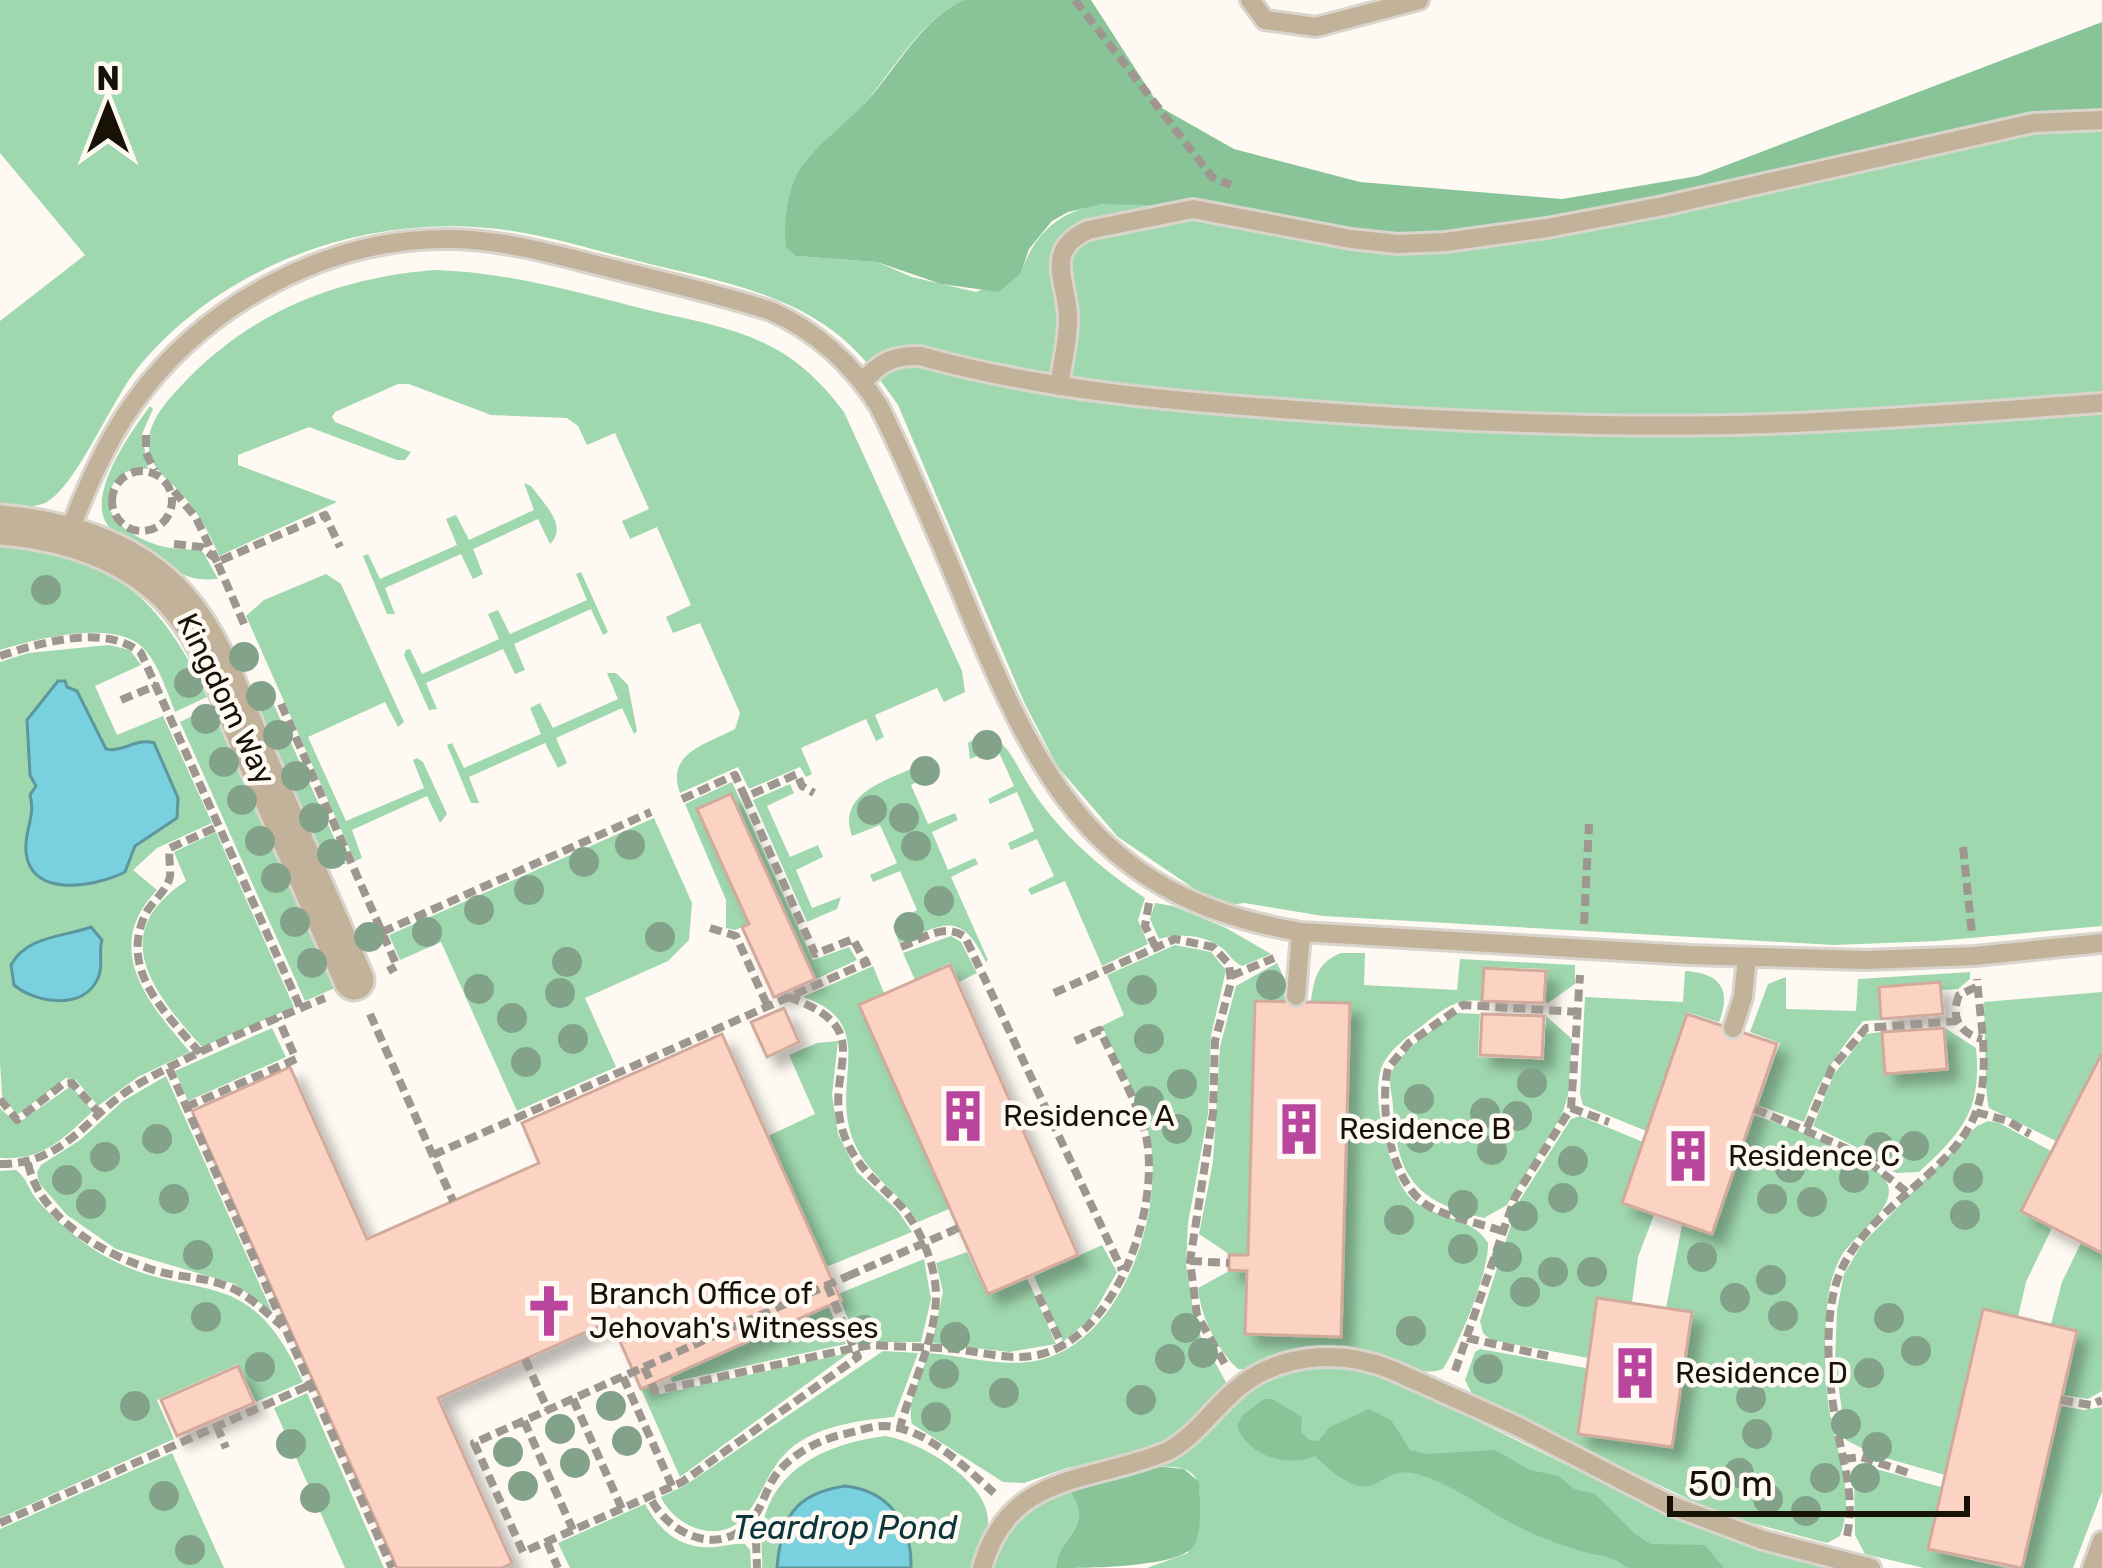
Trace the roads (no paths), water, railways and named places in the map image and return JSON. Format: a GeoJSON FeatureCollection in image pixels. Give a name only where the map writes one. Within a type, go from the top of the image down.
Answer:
{"type":"FeatureCollection","features":[{"type":"Feature","properties":{"kind":"street","name":"Kingdom Way"},"geometry":{"type":"LineString","coordinates":[[0,525],[68,534],[150,576],[189,615],[215,663],[355,982]]}},
{"type":"Feature","properties":{"kind":"lane"},"geometry":{"type":"LineString","coordinates":[[1250,0],[1265,20],[1316,27],[1419,0]]}},
{"type":"Feature","properties":{"kind":"lane"},"geometry":{"type":"LineString","coordinates":[[1059,386],[1069,311],[1060,264],[1072,237],[1088,230],[1193,209],[1351,239],[1446,242],[1663,206],[2013,127],[2102,120]]}},
{"type":"Feature","properties":{"kind":"lane"},"geometry":{"type":"LineString","coordinates":[[68,534],[130,408],[190,338],[306,267],[376,247],[449,239],[500,243],[745,303],[795,322],[863,381],[892,434],[1040,765],[1070,806],[1120,855],[1172,891],[1300,940],[1866,961],[2102,943]]}},
{"type":"Feature","properties":{"kind":"lane"},"geometry":{"type":"LineString","coordinates":[[863,381],[886,360],[920,356],[1137,398],[1364,416],[1598,425],[1806,422],[2102,403]]}},
{"type":"Feature","properties":{"kind":"lane"},"geometry":{"type":"LineString","coordinates":[[1296,996],[1300,940]]}},
{"type":"Feature","properties":{"kind":"lane"},"geometry":{"type":"LineString","coordinates":[[1733,1028],[1746,981],[1747,957]]}},
{"type":"Feature","properties":{"kind":"lane"},"geometry":{"type":"LineString","coordinates":[[982,1568],[994,1540],[1015,1511],[1040,1490],[1156,1456],[1184,1442],[1238,1388],[1280,1364],[1330,1358],[1372,1362],[1517,1426],[1670,1505],[1763,1540],[1871,1568]]}},
{"type":"Feature","properties":{"kind":"lane"},"geometry":{"type":"LineString","coordinates":[[2092,1568],[2102,1541]]}},
{"type":"Feature","properties":{"kind":"water"},"geometry":{"type":"Polygon","coordinates":[[[58,681],[77,691],[106,749],[154,743],[178,798],[177,818],[135,846],[125,872],[98,882],[52,883],[31,867],[26,852],[30,795],[36,786],[30,775],[27,720],[58,681]]]}},
{"type":"Feature","properties":{"kind":"water"},"geometry":{"type":"Polygon","coordinates":[[[91,927],[102,940],[101,969],[82,996],[46,999],[14,985],[11,965],[26,948],[91,927]]]}},
{"type":"Feature","properties":{"kind":"water","name":"Teardrop Pond"},"geometry":{"type":"Polygon","coordinates":[[[845,1486],[874,1495],[895,1512],[907,1537],[911,1568],[777,1568],[782,1536],[793,1512],[813,1495],[845,1486]]]}},
{"type":"Feature","properties":{"kind":"place","name":"Residence A"},"geometry":{"type":"Point","coordinates":[963,1116]}},
{"type":"Feature","properties":{"kind":"place","name":"Residence B"},"geometry":{"type":"Point","coordinates":[1299,1129]}},
{"type":"Feature","properties":{"kind":"place","name":"Residence C"},"geometry":{"type":"Point","coordinates":[1688,1156]}},
{"type":"Feature","properties":{"kind":"place","name":"Branch Office of Jehovah's Witnesses"},"geometry":{"type":"Point","coordinates":[549,1311]}},
{"type":"Feature","properties":{"kind":"place","name":"Residence D"},"geometry":{"type":"Point","coordinates":[1635,1373]}}]}
